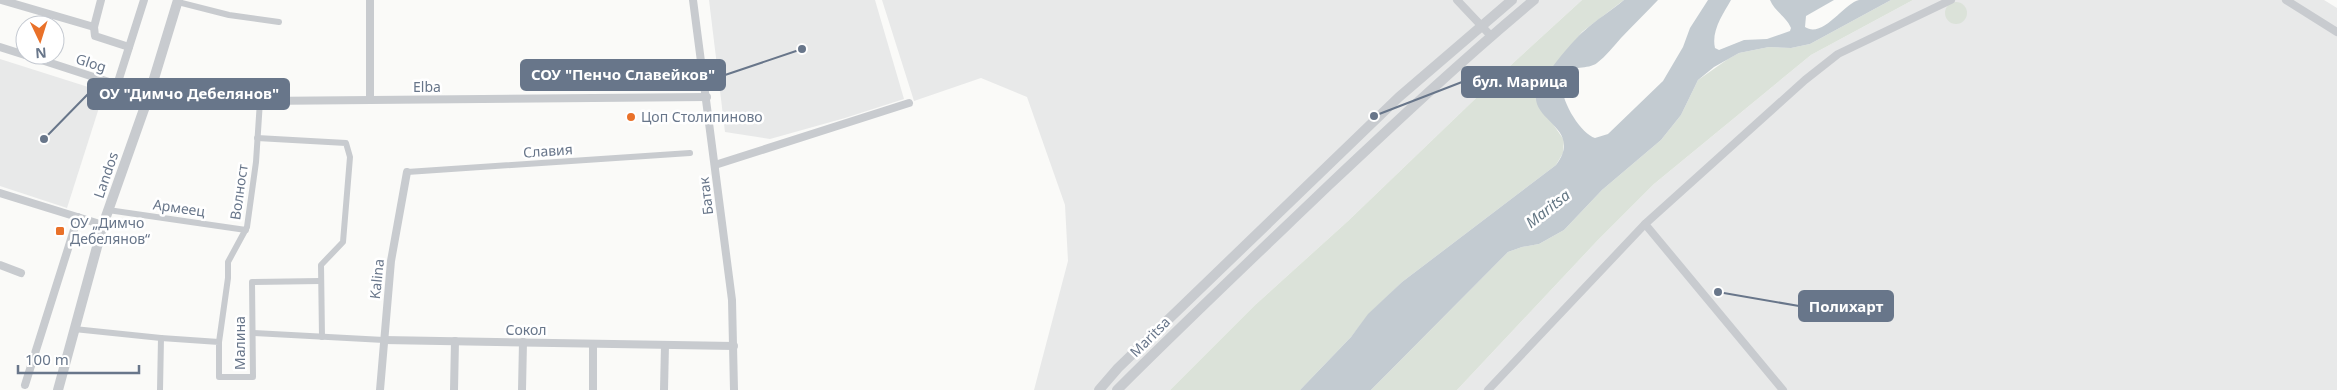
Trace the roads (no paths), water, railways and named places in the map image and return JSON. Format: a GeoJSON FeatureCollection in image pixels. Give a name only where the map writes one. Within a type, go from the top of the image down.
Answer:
{"type":"FeatureCollection","features":[{"type":"Feature","properties":{"kind":"street"},"geometry":{"type":"LineString","coordinates":[[1,0],[94,27]]}},
{"type":"Feature","properties":{"kind":"street"},"geometry":{"type":"LineString","coordinates":[[101,0],[94,27],[95,36],[129,47]]}},
{"type":"Feature","properties":{"kind":"street"},"geometry":{"type":"LineString","coordinates":[[117,85],[144,0]]}},
{"type":"Feature","properties":{"kind":"street"},"geometry":{"type":"LineString","coordinates":[[370,0],[370,100]]}},
{"type":"Feature","properties":{"kind":"street","name":"Батак"},"geometry":{"type":"LineString","coordinates":[[693,0],[732,300],[734,390]]}},
{"type":"Feature","properties":{"kind":"street"},"geometry":{"type":"LineString","coordinates":[[1457,0],[1491,36]]}},
{"type":"Feature","properties":{"kind":"street","name":"Maritsa"},"geometry":{"type":"LineString","coordinates":[[1099,390],[1125,362],[1392,104],[1512,0]]}},
{"type":"Feature","properties":{"kind":"street","name":"Maritsa"},"geometry":{"type":"LineString","coordinates":[[1117,390],[1195,312],[1491,36],[1534,0]]}},
{"type":"Feature","properties":{"kind":"street"},"geometry":{"type":"LineString","coordinates":[[1488,390],[1645,224],[1719,156],[1838,54],[1951,0]]}},
{"type":"Feature","properties":{"kind":"street"},"geometry":{"type":"LineString","coordinates":[[2286,0],[2337,32]]}},
{"type":"Feature","properties":{"kind":"street"},"geometry":{"type":"LineString","coordinates":[[178,1],[229,15],[279,22]]}},
{"type":"Feature","properties":{"kind":"street","name":"Landos"},"geometry":{"type":"LineString","coordinates":[[58,390],[103,225],[149,94],[178,1]]}},
{"type":"Feature","properties":{"kind":"street","name":"Glog"},"geometry":{"type":"LineString","coordinates":[[0,47],[15,52]]}},
{"type":"Feature","properties":{"kind":"street","name":"Glog"},"geometry":{"type":"LineString","coordinates":[[56,65],[149,94]]}},
{"type":"Feature","properties":{"kind":"street","name":"Elba"},"geometry":{"type":"LineString","coordinates":[[149,94],[260,101],[707,97]]}},
{"type":"Feature","properties":{"kind":"street","name":"Волност"},"geometry":{"type":"LineString","coordinates":[[219,342],[228,278],[228,262],[246,230],[258,138],[260,101]]}},
{"type":"Feature","properties":{"kind":"street"},"geometry":{"type":"LineString","coordinates":[[715,165],[910,103]]}},
{"type":"Feature","properties":{"kind":"street"},"geometry":{"type":"LineString","coordinates":[[258,138],[346,143],[350,157],[342,242],[322,265],[320,281],[320,337]]}},
{"type":"Feature","properties":{"kind":"street","name":"Славия"},"geometry":{"type":"LineString","coordinates":[[407,172],[690,153]]}},
{"type":"Feature","properties":{"kind":"street","name":"Kalina"},"geometry":{"type":"LineString","coordinates":[[380,390],[391,261],[407,172]]}},
{"type":"Feature","properties":{"kind":"street"},"geometry":{"type":"LineString","coordinates":[[0,193],[103,225]]}},
{"type":"Feature","properties":{"kind":"street","name":"Армеец"},"geometry":{"type":"LineString","coordinates":[[108,210],[246,230]]}},
{"type":"Feature","properties":{"kind":"street"},"geometry":{"type":"LineString","coordinates":[[25,385],[78,217]]}},
{"type":"Feature","properties":{"kind":"street"},"geometry":{"type":"LineString","coordinates":[[1645,224],[1783,390]]}},
{"type":"Feature","properties":{"kind":"street"},"geometry":{"type":"LineString","coordinates":[[0,265],[21,273]]}},
{"type":"Feature","properties":{"kind":"street","name":"Малина"},"geometry":{"type":"LineString","coordinates":[[74,329],[219,342],[220,377],[253,377],[252,282],[320,281]]}},
{"type":"Feature","properties":{"kind":"street","name":"Сокол"},"geometry":{"type":"LineString","coordinates":[[253,333],[455,342],[734,346]]}},
{"type":"Feature","properties":{"kind":"street"},"geometry":{"type":"LineString","coordinates":[[160,390],[161,338]]}},
{"type":"Feature","properties":{"kind":"street"},"geometry":{"type":"LineString","coordinates":[[454,390],[455,342]]}},
{"type":"Feature","properties":{"kind":"street"},"geometry":{"type":"LineString","coordinates":[[522,390],[523,342]]}},
{"type":"Feature","properties":{"kind":"street"},"geometry":{"type":"LineString","coordinates":[[593,344],[593,390]]}},
{"type":"Feature","properties":{"kind":"street"},"geometry":{"type":"LineString","coordinates":[[664,390],[665,345]]}},
{"type":"Feature","properties":{"kind":"water"},"geometry":{"type":"Polygon","coordinates":[[[1624,0],[1658,0],[1600,60],[1593,65],[1571,69],[1565,74],[1562,81],[1565,100],[1575,120],[1595,138],[1608,134],[1663,81],[1683,47],[1690,28],[1708,0],[1731,0],[1716,29],[1714,42],[1715,48],[1719,50],[1744,40],[1767,39],[1790,31],[1789,24],[1770,0],[1834,0],[1806,16],[1805,27],[1812,29],[1826,25],[1847,7],[1859,0],[1891,0],[1810,44],[1791,48],[1769,47],[1739,53],[1714,67],[1698,80],[1681,115],[1661,140],[1602,190],[1564,230],[1539,244],[1508,252],[1371,390],[1300,390],[1351,337],[1368,314],[1402,282],[1556,165],[1563,153],[1564,143],[1561,134],[1537,104],[1536,95],[1538,89],[1557,61],[1579,36],[1624,0]]]}},
{"type":"Feature","properties":{"kind":"place","name":"СОУ \"Пенчо Славейков\""},"geometry":{"type":"Point","coordinates":[802,49]}},
{"type":"Feature","properties":{"kind":"place","name":"бул. Марица"},"geometry":{"type":"Point","coordinates":[1374,116]}},
{"type":"Feature","properties":{"kind":"place","name":"Цоп Столипиново"},"geometry":{"type":"Point","coordinates":[631,117]}},
{"type":"Feature","properties":{"kind":"place","name":"ОУ \"Димчо Дебелянов\""},"geometry":{"type":"Point","coordinates":[44,139]}},
{"type":"Feature","properties":{"kind":"place","name":"ОУ „Димчо Дебелянов“"},"geometry":{"type":"Point","coordinates":[60,231]}},
{"type":"Feature","properties":{"kind":"place","name":"Полихарт"},"geometry":{"type":"Point","coordinates":[1718,292]}}]}
